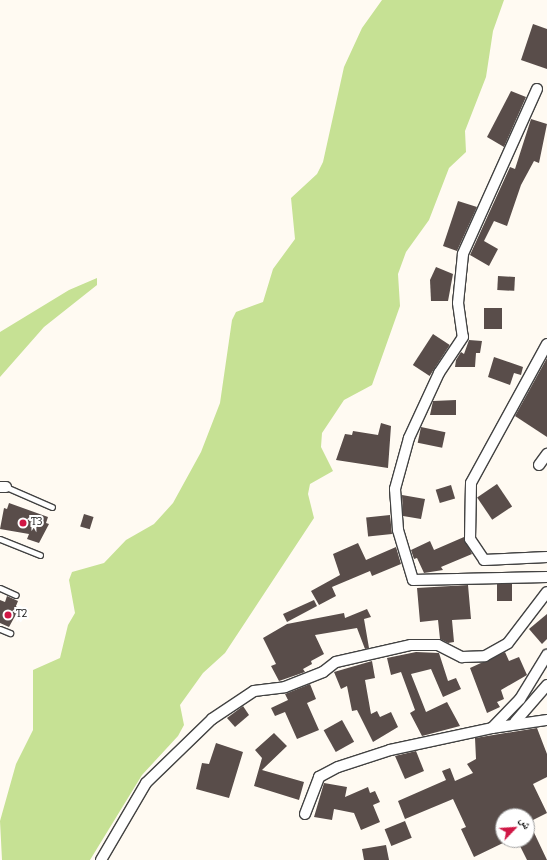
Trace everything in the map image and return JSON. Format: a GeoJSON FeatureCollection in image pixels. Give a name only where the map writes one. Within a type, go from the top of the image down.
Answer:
{"type":"FeatureCollection","features":[{"type":"Feature","properties":{"kind":"street"},"geometry":{"type":"LineString","coordinates":[[537,89],[463,254],[458,303],[463,337],[435,380],[410,438],[395,489],[398,530],[413,580],[547,577]]}},
{"type":"Feature","properties":{"kind":"street"},"geometry":{"type":"LineString","coordinates":[[547,344],[471,483],[470,539],[484,560],[547,557]]}},
{"type":"Feature","properties":{"kind":"street"},"geometry":{"type":"LineString","coordinates":[[539,465],[547,454]]}},
{"type":"Feature","properties":{"kind":"street"},"geometry":{"type":"LineString","coordinates":[[101,860],[146,783],[212,719],[254,691],[285,687],[324,672],[336,662],[411,644],[438,645],[462,658],[485,656],[508,642],[547,592]]}},
{"type":"Feature","properties":{"kind":"street"},"geometry":{"type":"LineString","coordinates":[[492,728],[520,699],[547,655]]}},
{"type":"Feature","properties":{"kind":"street"},"geometry":{"type":"LineString","coordinates":[[515,722],[547,685]]}},
{"type":"Feature","properties":{"kind":"street"},"geometry":{"type":"LineString","coordinates":[[305,814],[319,777],[338,767],[390,750],[515,722],[547,720]]}},
{"type":"Feature","properties":{"kind":"lane"},"geometry":{"type":"LineString","coordinates":[[3,487],[52,507]]}},
{"type":"Feature","properties":{"kind":"lane"},"geometry":{"type":"LineString","coordinates":[[0,539],[40,555]]}},
{"type":"Feature","properties":{"kind":"lane"},"geometry":{"type":"LineString","coordinates":[[0,588],[16,595]]}},
{"type":"Feature","properties":{"kind":"lane"},"geometry":{"type":"LineString","coordinates":[[0,629],[10,633]]}},
{"type":"Feature","properties":{"kind":"green space"},"geometry":{"type":"Polygon","coordinates":[[[382,0],[504,0],[493,31],[486,77],[465,131],[466,152],[449,168],[429,220],[406,252],[398,274],[400,306],[372,385],[344,400],[322,433],[321,447],[333,471],[310,484],[308,494],[314,518],[225,653],[203,673],[180,705],[184,725],[178,736],[142,775],[90,860],[2,860],[0,821],[16,764],[33,730],[33,670],[60,658],[68,625],[75,613],[69,580],[72,572],[104,563],[126,540],[154,524],[173,503],[201,452],[220,403],[232,320],[236,312],[263,302],[273,269],[295,239],[291,198],[317,174],[323,162],[344,67],[362,28],[382,0]]]}},
{"type":"Feature","properties":{"kind":"green space"},"geometry":{"type":"Polygon","coordinates":[[[97,278],[97,285],[44,327],[0,377],[0,332],[69,290],[97,278]]]}},
{"type":"Feature","properties":{"kind":"building"},"geometry":{"type":"Polygon","coordinates":[[[533,24],[547,29],[547,69],[521,60],[533,24]]]}},
{"type":"Feature","properties":{"kind":"building"},"geometry":{"type":"Polygon","coordinates":[[[511,91],[526,97],[504,147],[487,137],[511,91]]]}},
{"type":"Feature","properties":{"kind":"building"},"geometry":{"type":"Polygon","coordinates":[[[531,119],[547,124],[539,163],[534,161],[521,185],[507,226],[494,221],[484,241],[498,249],[489,266],[470,255],[510,167],[515,169],[531,119]]]}},
{"type":"Feature","properties":{"kind":"building"},"geometry":{"type":"Polygon","coordinates":[[[458,201],[477,207],[457,251],[443,246],[458,201]]]}},
{"type":"Feature","properties":{"kind":"building"},"geometry":{"type":"Polygon","coordinates":[[[436,267],[453,274],[448,301],[431,301],[430,280],[436,267]]]}},
{"type":"Feature","properties":{"kind":"building"},"geometry":{"type":"Polygon","coordinates":[[[498,276],[515,277],[514,291],[497,290],[498,276]]]}},
{"type":"Feature","properties":{"kind":"building"},"geometry":{"type":"Polygon","coordinates":[[[484,308],[502,308],[502,329],[484,329],[484,308]]]}},
{"type":"Feature","properties":{"kind":"building"},"geometry":{"type":"Polygon","coordinates":[[[433,334],[450,345],[430,376],[413,365],[433,334]]]}},
{"type":"Feature","properties":{"kind":"building"},"geometry":{"type":"Polygon","coordinates":[[[469,340],[482,341],[480,353],[476,353],[475,367],[455,367],[456,360],[461,352],[464,354],[469,340]]]}},
{"type":"Feature","properties":{"kind":"building"},"geometry":{"type":"Polygon","coordinates":[[[494,357],[523,367],[521,375],[514,373],[510,385],[488,377],[494,357]]]}},
{"type":"Feature","properties":{"kind":"building"},"geometry":{"type":"Polygon","coordinates":[[[547,358],[547,437],[515,416],[547,358]]]}},
{"type":"Feature","properties":{"kind":"building"},"geometry":{"type":"Polygon","coordinates":[[[456,400],[456,415],[430,415],[433,401],[456,400]]]}},
{"type":"Feature","properties":{"kind":"building"},"geometry":{"type":"Polygon","coordinates":[[[381,423],[391,426],[388,468],[336,460],[345,434],[352,435],[353,431],[378,435],[381,423]]]}},
{"type":"Feature","properties":{"kind":"building"},"geometry":{"type":"Polygon","coordinates":[[[421,427],[445,432],[442,448],[418,443],[421,427]]]}},
{"type":"Feature","properties":{"kind":"building"},"geometry":{"type":"Polygon","coordinates":[[[497,484],[512,506],[492,520],[477,497],[497,484]]]}},
{"type":"Feature","properties":{"kind":"building"},"geometry":{"type":"Polygon","coordinates":[[[451,485],[455,498],[440,503],[436,490],[451,485]]]}},
{"type":"Feature","properties":{"kind":"building"},"geometry":{"type":"Polygon","coordinates":[[[402,495],[425,499],[421,519],[403,516],[402,495]]]}},
{"type":"Feature","properties":{"kind":"building","name":"T3"},"geometry":{"type":"Polygon","coordinates":[[[9,503],[48,517],[46,523],[49,524],[39,543],[27,539],[29,534],[0,529],[4,508],[7,509],[9,503]]]}},
{"type":"Feature","properties":{"kind":"building"},"geometry":{"type":"Polygon","coordinates":[[[84,514],[94,517],[90,529],[80,526],[84,514]]]}},
{"type":"Feature","properties":{"kind":"building"},"geometry":{"type":"Polygon","coordinates":[[[390,515],[392,534],[368,536],[366,518],[390,515]]]}},
{"type":"Feature","properties":{"kind":"building"},"geometry":{"type":"Polygon","coordinates":[[[464,537],[472,554],[441,567],[443,570],[424,573],[417,558],[414,559],[411,550],[430,541],[434,550],[464,537]]]}},
{"type":"Feature","properties":{"kind":"building"},"geometry":{"type":"Polygon","coordinates":[[[358,543],[366,560],[396,547],[401,564],[372,576],[370,571],[332,587],[336,596],[319,605],[311,591],[340,575],[333,554],[358,543]]]}},
{"type":"Feature","properties":{"kind":"building"},"geometry":{"type":"Polygon","coordinates":[[[497,584],[512,584],[512,601],[497,601],[497,584]]]}},
{"type":"Feature","properties":{"kind":"building"},"geometry":{"type":"Polygon","coordinates":[[[468,585],[471,619],[452,620],[454,642],[448,643],[440,639],[438,620],[420,622],[417,588],[468,585]]]}},
{"type":"Feature","properties":{"kind":"building","name":"T2"},"geometry":{"type":"Polygon","coordinates":[[[7,596],[18,601],[16,606],[20,607],[9,627],[0,623],[0,600],[5,602],[7,596]]]}},
{"type":"Feature","properties":{"kind":"building"},"geometry":{"type":"Polygon","coordinates":[[[314,600],[317,606],[287,622],[283,614],[314,600]]]}},
{"type":"Feature","properties":{"kind":"building"},"geometry":{"type":"Polygon","coordinates":[[[367,609],[371,617],[364,619],[369,648],[365,649],[357,628],[315,635],[324,654],[311,661],[312,664],[303,669],[305,672],[279,681],[271,666],[276,664],[263,638],[287,624],[344,613],[345,618],[367,609]]]}},
{"type":"Feature","properties":{"kind":"building"},"geometry":{"type":"Polygon","coordinates":[[[547,614],[547,639],[542,644],[529,629],[547,614]]]}},
{"type":"Feature","properties":{"kind":"building"},"geometry":{"type":"Polygon","coordinates":[[[416,652],[439,653],[448,681],[456,678],[461,689],[443,697],[431,669],[411,674],[426,712],[447,702],[460,726],[422,736],[410,713],[415,710],[401,672],[391,675],[387,658],[416,652]]]}},
{"type":"Feature","properties":{"kind":"building"},"geometry":{"type":"Polygon","coordinates":[[[505,652],[509,661],[519,657],[527,675],[501,690],[504,699],[497,702],[500,707],[487,713],[470,668],[505,652]]]}},
{"type":"Feature","properties":{"kind":"building"},"geometry":{"type":"Polygon","coordinates":[[[372,661],[375,678],[365,680],[371,714],[377,711],[380,717],[391,712],[398,727],[373,742],[357,710],[352,711],[347,686],[341,689],[334,672],[372,661]]]}},
{"type":"Feature","properties":{"kind":"building"},"geometry":{"type":"Polygon","coordinates":[[[310,684],[316,699],[307,703],[319,730],[297,739],[285,712],[275,716],[271,708],[288,700],[285,694],[310,684]]]}},
{"type":"Feature","properties":{"kind":"building"},"geometry":{"type":"Polygon","coordinates":[[[243,706],[249,715],[235,727],[227,718],[243,706]]]}},
{"type":"Feature","properties":{"kind":"building"},"geometry":{"type":"Polygon","coordinates":[[[342,720],[354,742],[336,752],[324,730],[342,720]]]}},
{"type":"Feature","properties":{"kind":"building"},"geometry":{"type":"Polygon","coordinates":[[[537,728],[547,754],[547,777],[533,784],[547,813],[535,819],[535,808],[495,808],[495,847],[474,857],[461,829],[466,827],[453,799],[405,819],[398,801],[446,780],[442,771],[450,768],[455,781],[473,773],[467,764],[476,759],[475,738],[537,728]]]}},
{"type":"Feature","properties":{"kind":"building"},"geometry":{"type":"Polygon","coordinates":[[[274,733],[287,746],[262,770],[304,782],[299,800],[254,786],[262,758],[255,750],[274,733]]]}},
{"type":"Feature","properties":{"kind":"building"},"geometry":{"type":"Polygon","coordinates":[[[216,743],[243,752],[229,798],[196,789],[202,763],[209,764],[216,743]]]}},
{"type":"Feature","properties":{"kind":"building"},"geometry":{"type":"Polygon","coordinates":[[[416,751],[424,771],[405,779],[395,756],[416,751]]]}},
{"type":"Feature","properties":{"kind":"building"},"geometry":{"type":"Polygon","coordinates":[[[324,783],[347,787],[345,797],[368,787],[370,793],[375,791],[380,802],[373,805],[380,822],[361,830],[354,813],[334,809],[332,820],[314,817],[324,783]]]}},
{"type":"Feature","properties":{"kind":"building"},"geometry":{"type":"Polygon","coordinates":[[[405,821],[412,838],[391,846],[385,829],[405,821]]]}},
{"type":"Feature","properties":{"kind":"building"},"geometry":{"type":"Polygon","coordinates":[[[535,835],[547,860],[527,860],[521,848],[535,848],[535,835]]]}},
{"type":"Feature","properties":{"kind":"building"},"geometry":{"type":"Polygon","coordinates":[[[386,845],[389,860],[364,860],[362,849],[386,845]]]}},
{"type":"Feature","properties":{"kind":"place","name":"T3"},"geometry":{"type":"Point","coordinates":[23,523]}},
{"type":"Feature","properties":{"kind":"place","name":"T2"},"geometry":{"type":"Point","coordinates":[8,615]}}]}
